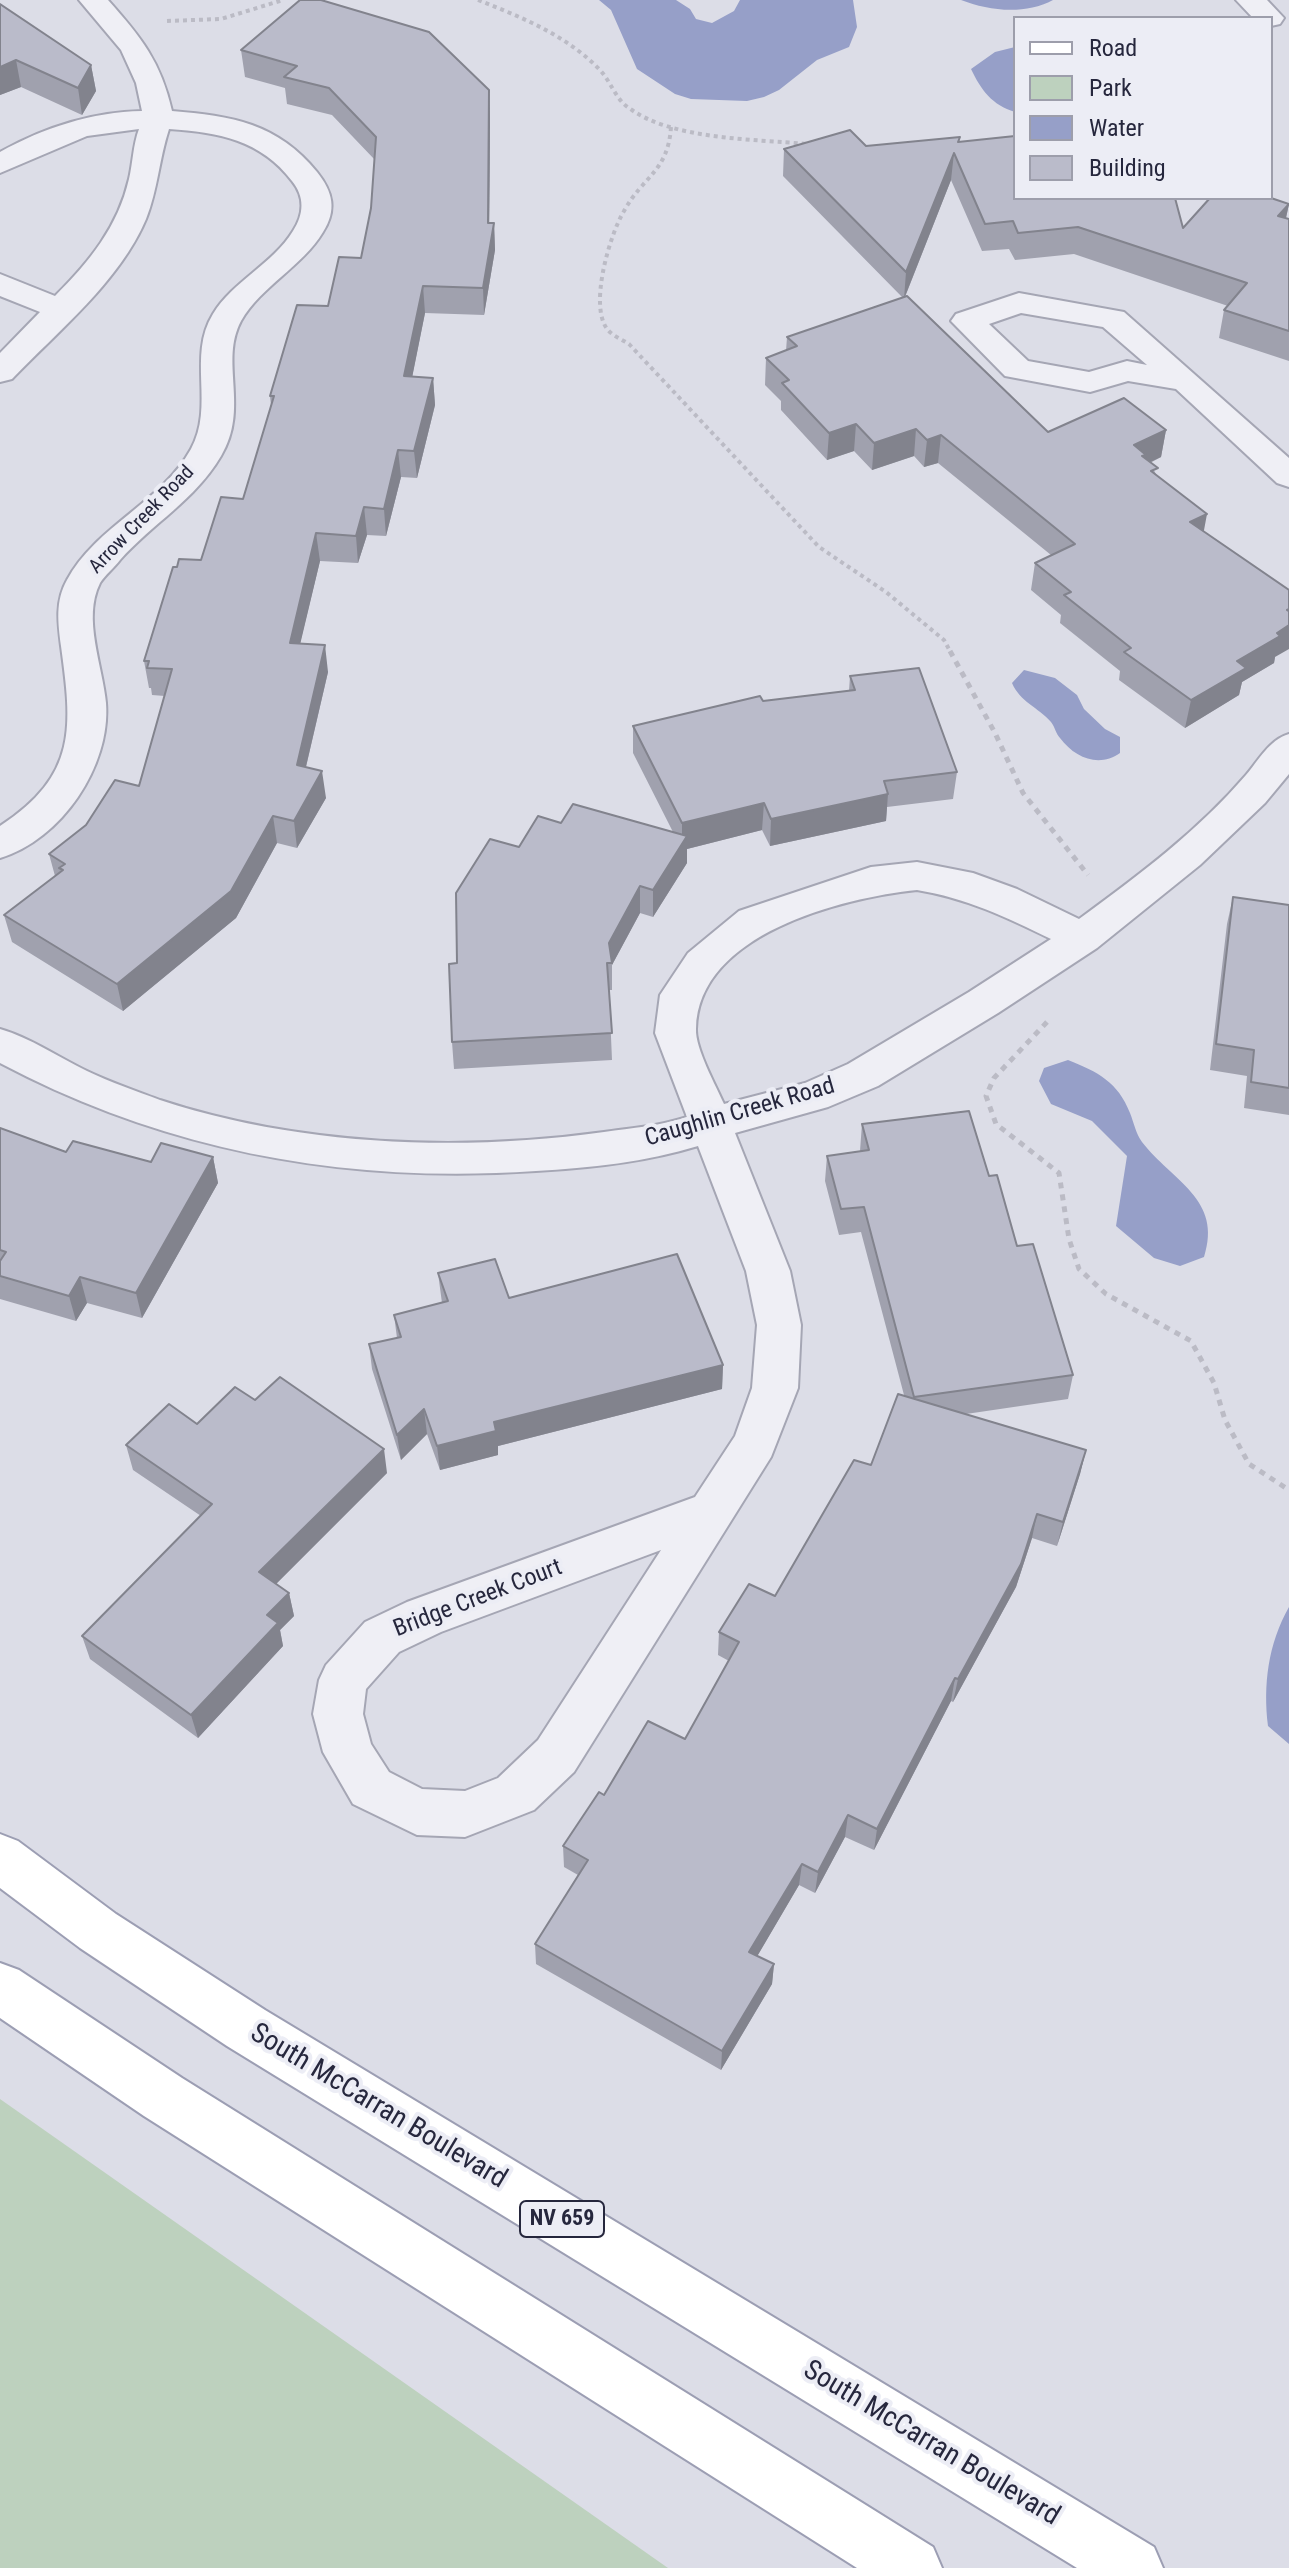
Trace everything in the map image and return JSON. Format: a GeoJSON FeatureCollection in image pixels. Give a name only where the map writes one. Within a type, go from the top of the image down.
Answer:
{"type":"FeatureCollection","features":[{"type":"Feature","properties":{"kind":"main road","name":"South McCarran Boulevard"},"geometry":{"type":"LineString","coordinates":[[0,1858],[98,1931],[246,2028],[1133,2568]]}},
{"type":"Feature","properties":{"kind":"main road"},"geometry":{"type":"LineString","coordinates":[[0,1988],[163,2097],[912,2568]]}},
{"type":"Feature","properties":{"kind":"street"},"geometry":{"type":"LineString","coordinates":[[0,372],[64,309],[103,265],[129,222],[144,180],[150,140],[158,117],[151,83],[134,47],[93,0]]}},
{"type":"Feature","properties":{"kind":"street"},"geometry":{"type":"LineString","coordinates":[[1250,0],[1268,16]]}},
{"type":"Feature","properties":{"kind":"street"},"geometry":{"type":"LineString","coordinates":[[1273,21],[1289,36]]}},
{"type":"Feature","properties":{"kind":"street","name":"Arrow Creek Road"},"geometry":{"type":"LineString","coordinates":[[0,164],[30,145],[67,131],[158,117],[230,128],[291,155],[317,194],[316,219],[293,250],[228,314],[217,353],[221,401],[215,437],[196,467],[166,499],[110,548],[82,583],[74,616],[89,719],[85,748],[68,778],[40,815],[0,844]]}},
{"type":"Feature","properties":{"kind":"street"},"geometry":{"type":"LineString","coordinates":[[0,283],[20,295],[64,309]]}},
{"type":"Feature","properties":{"kind":"street"},"geometry":{"type":"LineString","coordinates":[[1186,381],[1127,371],[1090,382],[1017,369],[967,321],[1019,303],[1113,319],[1186,381],[1289,476]]}},
{"type":"Feature","properties":{"kind":"street","name":"Caughlin Creek Road"},"geometry":{"type":"LineString","coordinates":[[0,1044],[34,1065],[135,1106],[243,1139],[338,1152],[457,1160],[558,1153],[660,1140],[835,1088],[956,1020],[1083,938],[1183,859],[1231,813],[1289,747]]}},
{"type":"Feature","properties":{"kind":"street","name":"Bridge Creek Court"},"geometry":{"type":"LineString","coordinates":[[712,1511],[424,1617],[382,1637],[343,1680],[338,1714],[348,1752],[371,1788],[417,1812],[465,1814],[516,1794],[556,1756],[712,1511],[755,1443],[775,1388],[779,1325],[768,1271],[675,1033],[680,995],[702,963],[753,921],[871,881],[917,876],[959,883],[1003,899],[1083,938]]}},
{"type":"Feature","properties":{"kind":"path"},"geometry":{"type":"LineString","coordinates":[[118,32],[169,21],[221,19],[283,0]]}},
{"type":"Feature","properties":{"kind":"path"},"geometry":{"type":"LineString","coordinates":[[478,0],[523,17],[565,39],[601,72],[627,107],[671,127],[820,145]]}},
{"type":"Feature","properties":{"kind":"path"},"geometry":{"type":"LineString","coordinates":[[671,127],[665,164],[625,207],[614,230],[600,295],[601,316],[608,330],[629,344],[647,362],[819,547],[886,592],[944,640],[995,733],[1023,793],[1075,861],[1121,908]]}},
{"type":"Feature","properties":{"kind":"path"},"geometry":{"type":"LineString","coordinates":[[1054,1015],[994,1078],[986,1096],[996,1124],[1059,1173],[1069,1239],[1079,1269],[1106,1294],[1191,1341],[1214,1383],[1225,1420],[1249,1464],[1289,1490]]}},
{"type":"Feature","properties":{"kind":"green space"},"geometry":{"type":"Polygon","coordinates":[[[0,2099],[668,2568],[0,2568],[0,2099]]]}},
{"type":"Feature","properties":{"kind":"water"},"geometry":{"type":"Polygon","coordinates":[[[599,0],[676,0],[690,9],[696,19],[712,23],[734,11],[740,0],[853,0],[857,27],[849,47],[817,60],[779,90],[764,97],[747,101],[691,99],[675,94],[637,69],[611,10],[599,0]]]}},
{"type":"Feature","properties":{"kind":"water"},"geometry":{"type":"Polygon","coordinates":[[[961,0],[1053,0],[1031,8],[1007,10],[961,0]]]}},
{"type":"Feature","properties":{"kind":"water"},"geometry":{"type":"Polygon","coordinates":[[[1013,48],[1013,111],[988,96],[971,69],[995,52],[1013,48]]]}},
{"type":"Feature","properties":{"kind":"water"},"geometry":{"type":"Polygon","coordinates":[[[1024,670],[1055,678],[1077,695],[1084,709],[1105,729],[1120,737],[1120,753],[1104,760],[1088,759],[1066,745],[1051,722],[1015,690],[1012,683],[1024,670]]]}},
{"type":"Feature","properties":{"kind":"water"},"geometry":{"type":"Polygon","coordinates":[[[1068,1060],[1098,1074],[1113,1086],[1125,1102],[1142,1142],[1201,1205],[1207,1220],[1208,1237],[1204,1257],[1180,1266],[1154,1258],[1116,1226],[1127,1156],[1092,1121],[1051,1104],[1039,1081],[1044,1068],[1068,1060]]]}},
{"type":"Feature","properties":{"kind":"water"},"geometry":{"type":"Polygon","coordinates":[[[1289,1607],[1289,1744],[1268,1726],[1266,1695],[1272,1650],[1289,1607]]]}},
{"type":"Feature","properties":{"kind":"building"},"geometry":{"type":"Polygon","coordinates":[[[300,0],[321,0],[429,32],[489,90],[488,223],[494,223],[483,288],[423,286],[404,376],[433,378],[414,451],[398,450],[384,509],[364,507],[356,536],[316,533],[290,643],[325,645],[297,765],[322,771],[294,821],[273,816],[231,891],[117,984],[4,915],[63,870],[59,868],[65,864],[49,854],[86,825],[115,780],[139,786],[172,669],[147,668],[149,661],[144,661],[173,567],[177,567],[179,559],[201,560],[221,497],[243,499],[297,305],[328,306],[339,257],[361,258],[371,208],[376,137],[329,88],[284,77],[297,66],[241,50],[300,0]]]}},
{"type":"Feature","properties":{"kind":"building"},"geometry":{"type":"Polygon","coordinates":[[[0,4],[91,65],[78,88],[16,60],[0,67],[0,4]]]}},
{"type":"Feature","properties":{"kind":"building"},"geometry":{"type":"Polygon","coordinates":[[[850,130],[866,146],[960,137],[958,142],[1013,136],[1013,200],[1176,200],[1183,228],[1208,200],[1273,199],[1289,204],[1278,216],[1289,219],[1289,331],[1224,310],[1247,283],[1078,227],[1018,233],[1013,221],[985,224],[954,153],[906,272],[784,149],[850,130]]]}},
{"type":"Feature","properties":{"kind":"building"},"geometry":{"type":"Polygon","coordinates":[[[907,296],[1048,432],[1124,398],[1166,430],[1134,445],[1146,455],[1142,456],[1158,468],[1151,471],[1207,514],[1190,522],[1289,590],[1289,625],[1277,633],[1280,636],[1237,661],[1246,668],[1191,700],[1124,652],[1131,648],[1064,595],[1071,592],[1035,563],[1075,544],[941,435],[927,440],[916,429],[874,443],[856,424],[829,433],[782,383],[789,380],[766,358],[797,346],[787,337],[907,296]]]}},
{"type":"Feature","properties":{"kind":"building"},"geometry":{"type":"Polygon","coordinates":[[[919,668],[957,772],[884,781],[888,794],[771,819],[764,803],[682,823],[633,726],[760,696],[763,701],[855,690],[850,676],[919,668]]]}},
{"type":"Feature","properties":{"kind":"building"},"geometry":{"type":"Polygon","coordinates":[[[573,804],[687,836],[653,890],[640,886],[609,943],[612,963],[607,963],[612,1033],[452,1042],[449,964],[457,963],[456,893],[490,839],[519,847],[538,816],[561,823],[573,804]]]}},
{"type":"Feature","properties":{"kind":"building"},"geometry":{"type":"Polygon","coordinates":[[[1233,897],[1289,905],[1289,1088],[1251,1082],[1254,1050],[1216,1044],[1233,897]]]}},
{"type":"Feature","properties":{"kind":"building"},"geometry":{"type":"Polygon","coordinates":[[[969,1111],[989,1176],[997,1175],[1017,1246],[1033,1244],[1073,1375],[914,1397],[864,1207],[841,1209],[827,1156],[869,1150],[862,1124],[969,1111]]]}},
{"type":"Feature","properties":{"kind":"building"},"geometry":{"type":"Polygon","coordinates":[[[0,1128],[66,1152],[73,1141],[151,1162],[161,1143],[213,1157],[136,1293],[80,1277],[69,1296],[0,1276],[0,1261],[6,1252],[0,1250],[0,1128]]]}},
{"type":"Feature","properties":{"kind":"building"},"geometry":{"type":"Polygon","coordinates":[[[677,1254],[723,1365],[494,1422],[496,1431],[437,1446],[424,1409],[397,1435],[369,1344],[401,1337],[394,1315],[448,1301],[438,1273],[495,1259],[509,1298],[677,1254]]]}},
{"type":"Feature","properties":{"kind":"building"},"geometry":{"type":"Polygon","coordinates":[[[280,1377],[384,1449],[259,1572],[289,1593],[267,1615],[278,1623],[191,1715],[82,1636],[212,1504],[126,1445],[169,1404],[197,1424],[235,1387],[255,1400],[280,1377]]]}},
{"type":"Feature","properties":{"kind":"building"},"geometry":{"type":"Polygon","coordinates":[[[898,1394],[1086,1450],[1063,1522],[1037,1514],[1021,1564],[958,1679],[955,1678],[877,1829],[848,1815],[818,1872],[802,1864],[749,1952],[774,1964],[722,2051],[535,1944],[588,1860],[563,1846],[599,1792],[604,1795],[648,1721],[685,1739],[739,1642],[719,1632],[749,1584],[775,1596],[854,1460],[871,1465],[898,1394]]]}}]}
